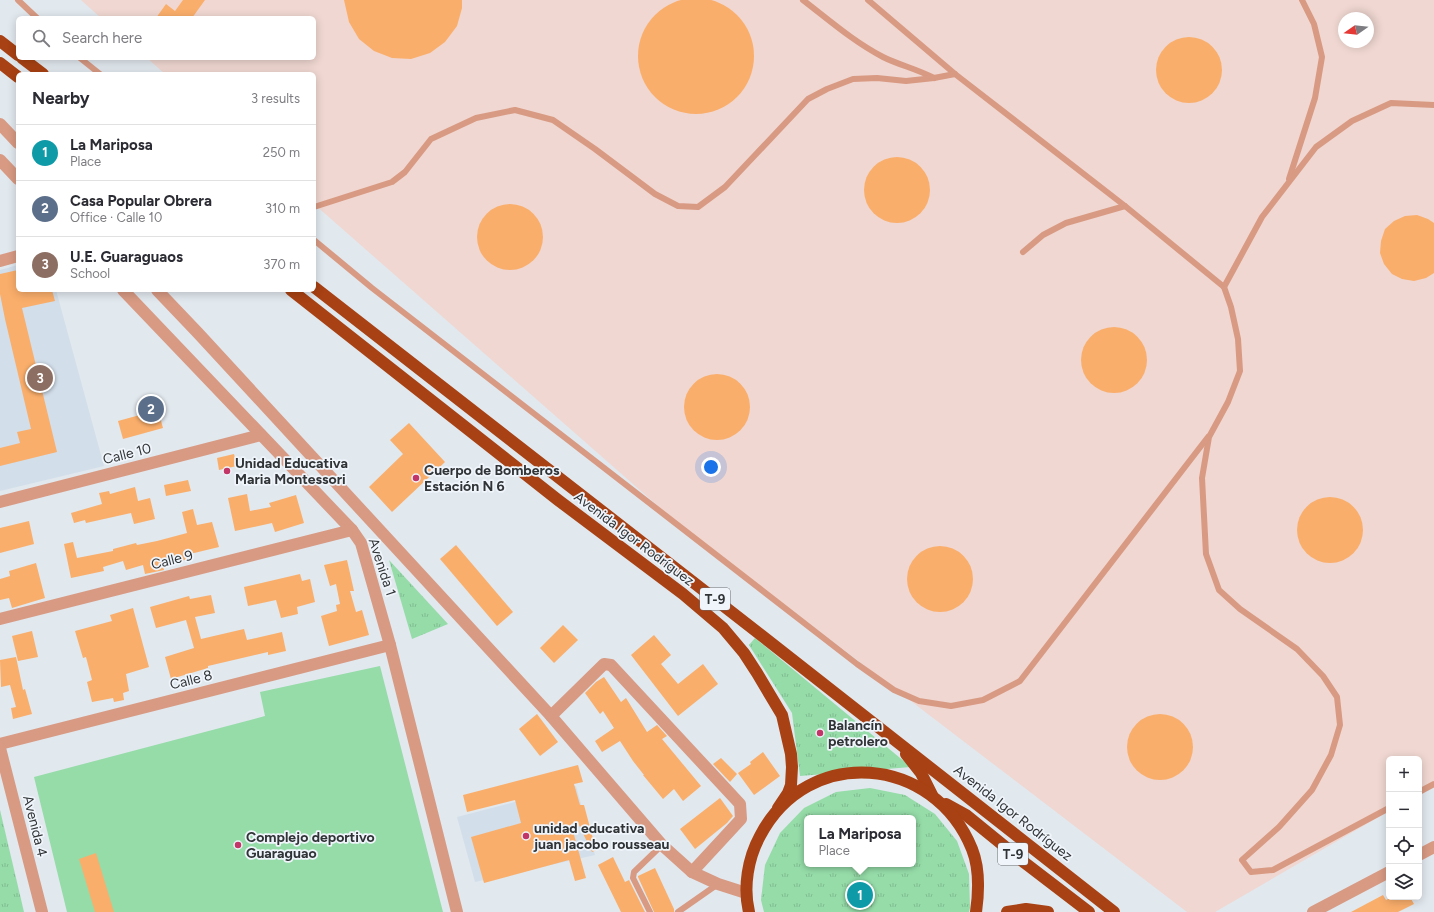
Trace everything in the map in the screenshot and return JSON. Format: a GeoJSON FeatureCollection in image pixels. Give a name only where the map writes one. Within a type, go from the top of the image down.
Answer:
{"type":"FeatureCollection","features":[{"type":"Feature","properties":{"kind":"highway"},"geometry":{"type":"LineString","coordinates":[[0,41],[16,53]]}},
{"type":"Feature","properties":{"kind":"highway"},"geometry":{"type":"LineString","coordinates":[[25,60],[40,72]]}},
{"type":"Feature","properties":{"kind":"highway"},"geometry":{"type":"LineString","coordinates":[[0,63],[16,75]]}},
{"type":"Feature","properties":{"kind":"highway","name":"Avenida Igor Rodríguez"},"geometry":{"type":"LineString","coordinates":[[316,289],[894,738],[1114,912]]}},
{"type":"Feature","properties":{"kind":"highway","name":"Avenida Igor Rodríguez"},"geometry":{"type":"LineString","coordinates":[[294,292],[558,500],[689,599],[723,628],[744,653],[770,692],[782,716],[791,754],[792,767],[791,785],[788,793],[778,808]]}},
{"type":"Feature","properties":{"kind":"highway","name":"Avenida Igor Rodríguez"},"geometry":{"type":"LineString","coordinates":[[894,738],[921,773],[934,797]]}},
{"type":"Feature","properties":{"kind":"highway","name":"T-9"},"geometry":{"type":"LineString","coordinates":[[749,912],[746,894],[749,863],[756,843],[765,825],[778,808],[794,794],[812,784],[832,776],[852,773],[873,773],[894,777],[914,784],[966,815],[1089,912]]}},
{"type":"Feature","properties":{"kind":"highway","name":"T-9"},"geometry":{"type":"LineString","coordinates":[[934,797],[955,819],[963,831],[972,851],[978,879],[976,912]]}},
{"type":"Feature","properties":{"kind":"highway"},"geometry":{"type":"LineString","coordinates":[[1007,912],[1026,909],[1048,912]]}},
{"type":"Feature","properties":{"kind":"street"},"geometry":{"type":"LineString","coordinates":[[0,124],[16,141]]}},
{"type":"Feature","properties":{"kind":"street"},"geometry":{"type":"LineString","coordinates":[[0,160],[16,177]]}},
{"type":"Feature","properties":{"kind":"street"},"geometry":{"type":"LineString","coordinates":[[0,261],[16,257]]}},
{"type":"Feature","properties":{"kind":"street","name":"Avenida 1"},"geometry":{"type":"LineString","coordinates":[[125,292],[352,530],[361,543],[390,645],[457,912]]}},
{"type":"Feature","properties":{"kind":"street"},"geometry":{"type":"LineString","coordinates":[[159,292],[551,716],[662,845],[692,872],[718,884],[746,894]]}},
{"type":"Feature","properties":{"kind":"street","name":"Calle 10"},"geometry":{"type":"LineString","coordinates":[[0,502],[261,435]]}},
{"type":"Feature","properties":{"kind":"street","name":"Calle 9"},"geometry":{"type":"LineString","coordinates":[[0,619],[352,530]]}},
{"type":"Feature","properties":{"kind":"street","name":"Calle 8"},"geometry":{"type":"LineString","coordinates":[[0,744],[390,645]]}},
{"type":"Feature","properties":{"kind":"street"},"geometry":{"type":"LineString","coordinates":[[551,716],[604,664],[611,665],[740,804],[741,819],[692,872]]}},
{"type":"Feature","properties":{"kind":"street","name":"Avenida 4"},"geometry":{"type":"LineString","coordinates":[[0,748],[42,912]]}},
{"type":"Feature","properties":{"kind":"street"},"geometry":{"type":"LineString","coordinates":[[1422,853],[1434,847]]}},
{"type":"Feature","properties":{"kind":"street"},"geometry":{"type":"LineString","coordinates":[[1313,912],[1386,874]]}},
{"type":"Feature","properties":{"kind":"lane"},"geometry":{"type":"LineString","coordinates":[[18,0],[35,16]]}},
{"type":"Feature","properties":{"kind":"lane"},"geometry":{"type":"LineString","coordinates":[[803,0],[850,36],[883,57],[934,78]]}},
{"type":"Feature","properties":{"kind":"lane"},"geometry":{"type":"LineString","coordinates":[[316,242],[372,288],[857,664],[894,690],[919,701],[951,706],[983,700],[1020,681],[1209,437],[1228,402],[1240,371],[1238,339],[1231,307],[1224,286],[1125,206],[955,74],[868,0]]}},
{"type":"Feature","properties":{"kind":"lane"},"geometry":{"type":"LineString","coordinates":[[1287,184],[1315,98],[1322,57],[1314,24],[1302,0]]}},
{"type":"Feature","properties":{"kind":"lane"},"geometry":{"type":"LineString","coordinates":[[82,60],[98,72]]}},
{"type":"Feature","properties":{"kind":"lane"},"geometry":{"type":"LineString","coordinates":[[316,206],[392,182],[405,172],[432,139],[476,118],[515,110],[553,120],[595,148],[655,194],[678,206],[698,207],[725,187],[808,99],[827,89],[853,79],[877,78],[906,81],[955,74]]}},
{"type":"Feature","properties":{"kind":"lane"},"geometry":{"type":"LineString","coordinates":[[1224,286],[1262,217],[1316,147],[1352,121],[1391,103],[1434,105]]}},
{"type":"Feature","properties":{"kind":"lane"},"geometry":{"type":"LineString","coordinates":[[1023,252],[1043,235],[1066,223],[1125,206]]}},
{"type":"Feature","properties":{"kind":"lane"},"geometry":{"type":"LineString","coordinates":[[1209,437],[1202,478],[1206,554],[1219,590],[1240,609],[1298,648],[1323,676],[1336,697],[1340,725],[1331,755],[1312,790],[1279,826],[1242,860],[1251,872],[1273,870],[1386,810]]}},
{"type":"Feature","properties":{"kind":"lane"},"geometry":{"type":"LineString","coordinates":[[1422,790],[1434,784]]}},
{"type":"Feature","properties":{"kind":"lane"},"geometry":{"type":"LineString","coordinates":[[650,912],[633,878],[634,872],[662,845]]}},
{"type":"Feature","properties":{"kind":"lane"},"geometry":{"type":"LineString","coordinates":[[678,912],[718,884]]}},
{"type":"Feature","properties":{"kind":"shaded area"},"geometry":{"type":"Polygon","coordinates":[[[81,0],[1434,0],[1434,785],[1422,792],[1422,756],[1386,756],[1386,813],[1215,912],[1187,912],[674,520],[316,206],[316,72],[163,72],[149,60],[316,60],[316,16],[99,16],[81,0]]]}},
{"type":"Feature","properties":{"kind":"shaded area"},"geometry":{"type":"Polygon","coordinates":[[[16,266],[16,292],[57,292],[104,466],[0,491],[0,270],[16,266]]]}},
{"type":"Feature","properties":{"kind":"shaded area","name":"unidad educativa juan jacobo rousseau"},"geometry":{"type":"Polygon","coordinates":[[[576,786],[595,855],[475,882],[457,817],[576,786]]]}},
{"type":"Feature","properties":{"kind":"green space"},"geometry":{"type":"Polygon","coordinates":[[[389,560],[448,624],[412,639],[389,560]]]}},
{"type":"Feature","properties":{"kind":"green space"},"geometry":{"type":"Polygon","coordinates":[[[755,638],[911,767],[800,776],[792,713],[749,645],[755,638]]]}},
{"type":"Feature","properties":{"kind":"green space","name":"Complejo deportivo Guaraguao"},"geometry":{"type":"Polygon","coordinates":[[[380,666],[443,912],[67,912],[34,777],[265,716],[260,692],[380,666]]]}},
{"type":"Feature","properties":{"kind":"green space"},"geometry":{"type":"Polygon","coordinates":[[[870,788],[905,795],[935,814],[957,841],[969,874],[969,912],[764,912],[761,900],[765,865],[780,833],[804,808],[836,792],[870,788]]]}},
{"type":"Feature","properties":{"kind":"green space"},"geometry":{"type":"Polygon","coordinates":[[[0,810],[24,912],[0,912],[0,810]]]}},
{"type":"Feature","properties":{"kind":"building"},"geometry":{"type":"Polygon","coordinates":[[[685,-1],[707,-1],[718,2],[728,8],[737,15],[744,24],[750,34],[753,45],[753,67],[750,78],[744,88],[737,97],[728,104],[718,110],[707,113],[685,113],[674,110],[664,104],[655,97],[648,88],[642,78],[639,67],[639,45],[642,34],[648,24],[655,15],[664,8],[674,2],[685,-1]]]}},
{"type":"Feature","properties":{"kind":"building"},"geometry":{"type":"Polygon","coordinates":[[[183,0],[205,0],[193,16],[157,16],[166,4],[175,11],[183,0]]]}},
{"type":"Feature","properties":{"kind":"building"},"geometry":{"type":"Polygon","coordinates":[[[344,0],[462,0],[462,8],[457,26],[445,42],[430,53],[411,59],[392,58],[374,51],[359,39],[349,22],[344,0]]]}},
{"type":"Feature","properties":{"kind":"building"},"geometry":{"type":"Polygon","coordinates":[[[1189,37],[1202,40],[1212,47],[1219,57],[1222,70],[1219,83],[1212,93],[1202,100],[1189,103],[1176,100],[1166,93],[1159,83],[1156,70],[1159,57],[1166,47],[1176,40],[1189,37]]]}},
{"type":"Feature","properties":{"kind":"building"},"geometry":{"type":"Polygon","coordinates":[[[897,157],[910,160],[920,167],[927,177],[930,190],[927,203],[920,213],[910,220],[897,223],[884,220],[874,213],[867,203],[864,190],[867,177],[874,167],[884,160],[897,157]]]}},
{"type":"Feature","properties":{"kind":"building"},"geometry":{"type":"Polygon","coordinates":[[[510,204],[523,207],[533,214],[540,224],[543,237],[540,250],[533,260],[523,267],[510,270],[497,267],[487,260],[480,250],[477,237],[480,224],[487,214],[497,207],[510,204]]]}},
{"type":"Feature","properties":{"kind":"building"},"geometry":{"type":"Polygon","coordinates":[[[1417,215],[1434,223],[1434,273],[1426,278],[1414,281],[1402,279],[1392,274],[1384,264],[1380,253],[1381,241],[1385,229],[1394,221],[1405,216],[1417,215]]]}},
{"type":"Feature","properties":{"kind":"building"},"geometry":{"type":"Polygon","coordinates":[[[16,270],[16,292],[53,292],[55,301],[22,308],[57,452],[0,466],[0,448],[20,443],[17,432],[31,429],[0,294],[0,274],[16,270]]]}},
{"type":"Feature","properties":{"kind":"building"},"geometry":{"type":"Polygon","coordinates":[[[1114,327],[1127,330],[1137,337],[1144,347],[1147,360],[1144,373],[1137,383],[1127,390],[1114,393],[1101,390],[1091,383],[1084,373],[1081,360],[1084,347],[1091,337],[1101,330],[1114,327]]]}},
{"type":"Feature","properties":{"kind":"building"},"geometry":{"type":"Polygon","coordinates":[[[717,374],[729,377],[740,384],[747,395],[750,407],[747,419],[740,430],[729,437],[717,440],[705,437],[694,430],[687,419],[684,407],[687,395],[694,384],[705,377],[717,374]]]}},
{"type":"Feature","properties":{"kind":"building"},"geometry":{"type":"Polygon","coordinates":[[[158,410],[163,428],[123,439],[118,421],[158,410]]]}},
{"type":"Feature","properties":{"kind":"building"},"geometry":{"type":"Polygon","coordinates":[[[409,423],[445,462],[392,512],[369,487],[403,454],[390,440],[409,423]]]}},
{"type":"Feature","properties":{"kind":"building"},"geometry":{"type":"Polygon","coordinates":[[[234,454],[237,466],[219,470],[217,458],[234,454]]]}},
{"type":"Feature","properties":{"kind":"building"},"geometry":{"type":"Polygon","coordinates":[[[188,480],[191,491],[166,496],[164,485],[188,480]]]}},
{"type":"Feature","properties":{"kind":"building"},"geometry":{"type":"Polygon","coordinates":[[[135,487],[138,501],[150,498],[155,519],[134,524],[131,513],[86,523],[85,520],[74,523],[71,513],[102,504],[99,493],[109,491],[110,494],[135,487]]]}},
{"type":"Feature","properties":{"kind":"building"},"geometry":{"type":"Polygon","coordinates":[[[247,494],[250,511],[271,507],[269,503],[296,495],[304,523],[275,532],[272,523],[235,531],[228,498],[247,494]]]}},
{"type":"Feature","properties":{"kind":"building"},"geometry":{"type":"Polygon","coordinates":[[[1330,497],[1342,500],[1353,507],[1360,518],[1363,530],[1360,542],[1353,553],[1342,560],[1330,563],[1318,560],[1307,553],[1300,542],[1297,530],[1300,518],[1307,507],[1318,500],[1330,497]]]}},
{"type":"Feature","properties":{"kind":"building"},"geometry":{"type":"Polygon","coordinates":[[[193,509],[197,525],[212,522],[219,547],[190,554],[192,558],[163,566],[164,570],[145,574],[143,565],[126,570],[123,561],[103,567],[104,571],[71,578],[64,544],[73,542],[77,558],[113,551],[113,549],[136,543],[137,545],[187,533],[182,512],[193,509]]]}},
{"type":"Feature","properties":{"kind":"building"},"geometry":{"type":"Polygon","coordinates":[[[29,521],[34,544],[0,553],[0,528],[29,521]]]}},
{"type":"Feature","properties":{"kind":"building"},"geometry":{"type":"Polygon","coordinates":[[[456,545],[513,612],[497,626],[440,559],[456,545]]]}},
{"type":"Feature","properties":{"kind":"building"},"geometry":{"type":"Polygon","coordinates":[[[940,546],[953,549],[963,556],[970,566],[973,579],[970,592],[963,602],[953,609],[940,612],[927,609],[917,602],[910,592],[907,579],[910,566],[917,556],[927,549],[940,546]]]}},
{"type":"Feature","properties":{"kind":"building"},"geometry":{"type":"Polygon","coordinates":[[[347,560],[354,591],[350,591],[356,612],[362,610],[369,635],[329,646],[321,616],[337,611],[336,605],[340,604],[336,584],[330,586],[324,565],[347,560]]]}},
{"type":"Feature","properties":{"kind":"building"},"geometry":{"type":"Polygon","coordinates":[[[36,563],[45,598],[12,608],[9,598],[0,600],[0,579],[10,576],[9,571],[36,563]]]}},
{"type":"Feature","properties":{"kind":"building"},"geometry":{"type":"Polygon","coordinates":[[[300,574],[302,581],[310,579],[315,602],[297,607],[298,614],[281,618],[276,600],[248,606],[244,587],[300,574]]]}},
{"type":"Feature","properties":{"kind":"building"},"geometry":{"type":"Polygon","coordinates":[[[211,595],[215,613],[195,617],[201,639],[244,629],[247,640],[282,632],[286,651],[268,655],[268,652],[208,666],[208,668],[171,679],[165,657],[194,648],[186,620],[156,628],[150,607],[189,596],[190,599],[211,595]]]}},
{"type":"Feature","properties":{"kind":"building"},"geometry":{"type":"Polygon","coordinates":[[[133,608],[149,667],[126,674],[129,691],[123,693],[124,700],[114,702],[113,698],[92,702],[87,682],[92,680],[86,657],[83,658],[75,631],[112,621],[110,615],[133,608]]]}},
{"type":"Feature","properties":{"kind":"building"},"geometry":{"type":"Polygon","coordinates":[[[563,625],[578,640],[554,663],[540,648],[563,625]]]}},
{"type":"Feature","properties":{"kind":"building"},"geometry":{"type":"Polygon","coordinates":[[[32,631],[38,657],[18,661],[12,636],[32,631]]]}},
{"type":"Feature","properties":{"kind":"building"},"geometry":{"type":"Polygon","coordinates":[[[654,635],[671,655],[661,664],[678,684],[703,664],[718,684],[678,716],[631,655],[654,635]]]}},
{"type":"Feature","properties":{"kind":"building"},"geometry":{"type":"Polygon","coordinates":[[[16,657],[23,690],[25,689],[32,714],[13,719],[11,708],[16,707],[10,685],[1,687],[0,660],[16,657]]]}},
{"type":"Feature","properties":{"kind":"building"},"geometry":{"type":"Polygon","coordinates":[[[604,677],[621,702],[626,698],[647,732],[657,725],[667,736],[662,739],[701,786],[683,801],[674,789],[663,799],[643,775],[620,741],[602,752],[595,741],[614,728],[603,711],[600,714],[585,693],[596,682],[604,677]]]}},
{"type":"Feature","properties":{"kind":"building"},"geometry":{"type":"Polygon","coordinates":[[[537,714],[558,742],[540,756],[519,729],[537,714]]]}},
{"type":"Feature","properties":{"kind":"building"},"geometry":{"type":"Polygon","coordinates":[[[1160,714],[1172,717],[1183,724],[1190,735],[1193,747],[1190,759],[1183,770],[1172,777],[1160,780],[1148,777],[1137,770],[1130,759],[1127,747],[1130,735],[1137,724],[1148,717],[1160,714]]]}},
{"type":"Feature","properties":{"kind":"building"},"geometry":{"type":"Polygon","coordinates":[[[763,752],[780,776],[754,795],[738,773],[751,764],[750,762],[763,752]]]}},
{"type":"Feature","properties":{"kind":"building"},"geometry":{"type":"Polygon","coordinates":[[[721,758],[737,774],[730,782],[713,764],[721,758]]]}},
{"type":"Feature","properties":{"kind":"building","name":"unidad educativa juan jacobo rousseau"},"geometry":{"type":"Polygon","coordinates":[[[578,765],[583,782],[574,784],[580,805],[584,805],[596,850],[592,852],[577,821],[571,824],[586,878],[575,881],[569,860],[484,883],[471,837],[521,823],[515,800],[467,812],[463,795],[578,765]]]}},
{"type":"Feature","properties":{"kind":"building"},"geometry":{"type":"Polygon","coordinates":[[[720,798],[733,816],[727,823],[695,849],[680,829],[720,798]]]}},
{"type":"Feature","properties":{"kind":"building"},"geometry":{"type":"Polygon","coordinates":[[[96,853],[114,912],[95,912],[79,859],[96,853]]]}},
{"type":"Feature","properties":{"kind":"building"},"geometry":{"type":"Polygon","coordinates":[[[613,857],[625,882],[629,880],[645,912],[621,912],[598,865],[613,857]]]}},
{"type":"Feature","properties":{"kind":"building"},"geometry":{"type":"Polygon","coordinates":[[[655,868],[674,912],[654,912],[638,877],[655,868]]]}},
{"type":"Feature","properties":{"kind":"building"},"geometry":{"type":"Polygon","coordinates":[[[1383,895],[1386,900],[1412,900],[1414,904],[1398,912],[1351,912],[1383,895]]]}},
{"type":"Feature","properties":{"kind":"place","name":"U.E. Guaraguaos"},"geometry":{"type":"Point","coordinates":[40,378]}},
{"type":"Feature","properties":{"kind":"place","name":"Casa Popular Obrera"},"geometry":{"type":"Point","coordinates":[151,409]}},
{"type":"Feature","properties":{"kind":"place","name":"Unidad Educativa Maria Montessori"},"geometry":{"type":"Point","coordinates":[227,471]}},
{"type":"Feature","properties":{"kind":"place","name":"Cuerpo de Bomberos Estación N 6"},"geometry":{"type":"Point","coordinates":[416,478]}},
{"type":"Feature","properties":{"kind":"place","name":"Balancín petrolero"},"geometry":{"type":"Point","coordinates":[820,733]}},
{"type":"Feature","properties":{"kind":"place","name":"unidad educativa juan jacobo rousseau"},"geometry":{"type":"Point","coordinates":[526,836]}},
{"type":"Feature","properties":{"kind":"place","name":"Complejo deportivo Guaraguao"},"geometry":{"type":"Point","coordinates":[238,845]}},
{"type":"Feature","properties":{"kind":"place","name":"La Mariposa"},"geometry":{"type":"Point","coordinates":[860,895]}}]}
